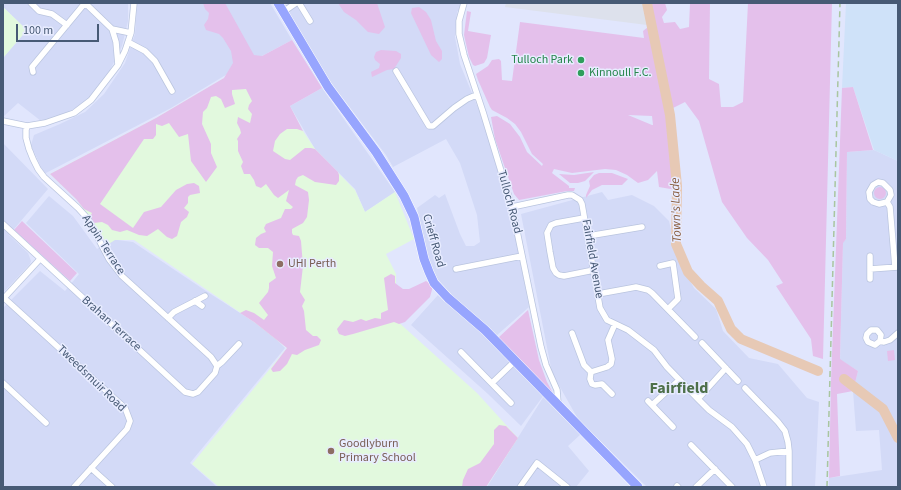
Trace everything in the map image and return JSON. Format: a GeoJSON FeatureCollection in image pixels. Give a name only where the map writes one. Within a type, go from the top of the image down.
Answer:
{"type":"FeatureCollection","features":[{"type":"Feature","properties":{"kind":"main road","name":"Crieff Road"},"geometry":{"type":"LineString","coordinates":[[278,3],[328,87],[376,152],[404,196],[414,217],[424,259],[434,282],[448,298],[476,321],[558,403],[638,487]]}},
{"type":"Feature","properties":{"kind":"street"},"geometry":{"type":"LineString","coordinates":[[31,3],[40,11],[52,14],[67,25]]}},
{"type":"Feature","properties":{"kind":"street"},"geometry":{"type":"LineString","coordinates":[[33,72],[32,67],[85,3],[112,29],[116,42],[118,65]]}},
{"type":"Feature","properties":{"kind":"street"},"geometry":{"type":"LineString","coordinates":[[3,121],[27,126],[45,123],[74,113],[91,100],[118,65],[132,33],[134,3]]}},
{"type":"Feature","properties":{"kind":"street"},"geometry":{"type":"LineString","coordinates":[[283,12],[296,3]]}},
{"type":"Feature","properties":{"kind":"street"},"geometry":{"type":"LineString","coordinates":[[299,3],[310,21]]}},
{"type":"Feature","properties":{"kind":"street","name":"Tulloch Road"},"geometry":{"type":"LineString","coordinates":[[464,3],[459,21],[459,34],[464,55],[512,207],[541,348],[556,390],[558,403]]}},
{"type":"Feature","properties":{"kind":"street"},"geometry":{"type":"LineString","coordinates":[[112,29],[132,33]]}},
{"type":"Feature","properties":{"kind":"street"},"geometry":{"type":"LineString","coordinates":[[128,42],[145,51],[156,61],[172,92]]}},
{"type":"Feature","properties":{"kind":"street"},"geometry":{"type":"LineString","coordinates":[[396,71],[429,126],[433,126],[467,99],[474,96],[477,97]]}},
{"type":"Feature","properties":{"kind":"street","name":"Appin Terrace"},"geometry":{"type":"LineString","coordinates":[[27,126],[26,130],[29,149],[33,160],[41,173],[88,219],[117,271],[211,357],[217,366]]}},
{"type":"Feature","properties":{"kind":"street"},"geometry":{"type":"LineString","coordinates":[[880,182],[888,187],[891,195],[887,202],[879,204],[870,199],[869,192],[873,185],[880,182]]}},
{"type":"Feature","properties":{"kind":"street","name":"Fairfield Avenue"},"geometry":{"type":"LineString","coordinates":[[512,207],[572,195],[577,198],[582,204],[600,308],[607,320],[628,330],[654,350],[667,367],[709,410],[732,427],[747,444],[755,460],[764,487]]}},
{"type":"Feature","properties":{"kind":"street"},"geometry":{"type":"LineString","coordinates":[[870,269],[897,267],[890,207],[887,202]]}},
{"type":"Feature","properties":{"kind":"street"},"geometry":{"type":"LineString","coordinates":[[584,218],[556,223],[552,225],[547,233],[553,268],[556,273],[564,276],[594,270]]}},
{"type":"Feature","properties":{"kind":"street","name":"Brahan Terrace"},"geometry":{"type":"LineString","coordinates":[[3,224],[185,392],[193,394],[198,392],[215,373],[217,366]]}},
{"type":"Feature","properties":{"kind":"street"},"geometry":{"type":"LineString","coordinates":[[588,236],[642,227]]}},
{"type":"Feature","properties":{"kind":"street"},"geometry":{"type":"LineString","coordinates":[[456,269],[522,256]]}},
{"type":"Feature","properties":{"kind":"street"},"geometry":{"type":"LineString","coordinates":[[870,256],[870,279]]}},
{"type":"Feature","properties":{"kind":"street"},"geometry":{"type":"LineString","coordinates":[[3,297],[40,259]]}},
{"type":"Feature","properties":{"kind":"street"},"geometry":{"type":"LineString","coordinates":[[660,266],[673,263],[678,299],[668,309]]}},
{"type":"Feature","properties":{"kind":"street"},"geometry":{"type":"LineString","coordinates":[[598,294],[631,288],[642,288],[652,293],[695,337]]}},
{"type":"Feature","properties":{"kind":"street"},"geometry":{"type":"LineString","coordinates":[[168,318],[174,312],[204,296]]}},
{"type":"Feature","properties":{"kind":"street","name":"Tweedsmuir Road"},"geometry":{"type":"LineString","coordinates":[[3,297],[124,408],[130,421],[127,429],[74,487]]}},
{"type":"Feature","properties":{"kind":"street"},"geometry":{"type":"LineString","coordinates":[[195,301],[202,306]]}},
{"type":"Feature","properties":{"kind":"street"},"geometry":{"type":"LineString","coordinates":[[591,372],[602,369],[610,364],[612,359],[608,340],[615,324]]}},
{"type":"Feature","properties":{"kind":"street"},"geometry":{"type":"LineString","coordinates":[[572,333],[584,365],[591,372]]}},
{"type":"Feature","properties":{"kind":"street"},"geometry":{"type":"LineString","coordinates":[[880,341],[886,342],[895,337],[898,333]]}},
{"type":"Feature","properties":{"kind":"street"},"geometry":{"type":"LineString","coordinates":[[702,343],[738,380]]}},
{"type":"Feature","properties":{"kind":"street"},"geometry":{"type":"LineString","coordinates":[[217,366],[239,344]]}},
{"type":"Feature","properties":{"kind":"street"},"geometry":{"type":"LineString","coordinates":[[461,352],[511,403]]}},
{"type":"Feature","properties":{"kind":"street"},"geometry":{"type":"LineString","coordinates":[[492,383],[515,361]]}},
{"type":"Feature","properties":{"kind":"street"},"geometry":{"type":"LineString","coordinates":[[698,398],[726,368]]}},
{"type":"Feature","properties":{"kind":"street"},"geometry":{"type":"LineString","coordinates":[[591,372],[590,376],[592,384],[602,384],[612,394]]}},
{"type":"Feature","properties":{"kind":"street"},"geometry":{"type":"LineString","coordinates":[[673,427],[650,403],[679,380]]}},
{"type":"Feature","properties":{"kind":"street"},"geometry":{"type":"LineString","coordinates":[[3,383],[46,423]]}},
{"type":"Feature","properties":{"kind":"street"},"geometry":{"type":"LineString","coordinates":[[745,388],[781,426],[787,437],[789,451],[789,487]]}},
{"type":"Feature","properties":{"kind":"street"},"geometry":{"type":"LineString","coordinates":[[691,445],[732,487]]}},
{"type":"Feature","properties":{"kind":"street"},"geometry":{"type":"LineString","coordinates":[[755,460],[770,453],[789,451]]}},
{"type":"Feature","properties":{"kind":"street"},"geometry":{"type":"LineString","coordinates":[[520,487],[537,463],[567,487]]}},
{"type":"Feature","properties":{"kind":"street"},"geometry":{"type":"LineString","coordinates":[[91,468],[112,487]]}},
{"type":"Feature","properties":{"kind":"street"},"geometry":{"type":"LineString","coordinates":[[696,487],[715,469]]}},
{"type":"Feature","properties":{"kind":"shaded area"},"geometry":{"type":"Polygon","coordinates":[[[3,3],[128,3],[128,21],[122,46],[104,82],[84,104],[55,118],[41,121],[18,103],[3,117],[3,58],[27,30],[3,7],[3,3]]]}},
{"type":"Feature","properties":{"kind":"shaded area"},"geometry":{"type":"Polygon","coordinates":[[[137,3],[270,3],[292,40],[224,76],[171,108],[44,174],[31,145],[34,135],[85,112],[104,94],[125,63],[135,34],[137,3]]]}},
{"type":"Feature","properties":{"kind":"shaded area"},"geometry":{"type":"Polygon","coordinates":[[[203,3],[225,3],[254,55],[262,56],[292,40],[322,88],[290,106],[303,131],[297,129],[287,129],[280,134],[275,141],[273,151],[285,159],[290,160],[305,148],[315,149],[338,172],[339,175],[339,181],[336,185],[315,182],[303,175],[298,177],[296,180],[295,185],[308,192],[309,200],[307,217],[303,223],[292,229],[293,235],[299,236],[301,241],[303,266],[300,292],[305,300],[302,306],[306,330],[321,340],[319,345],[305,350],[297,355],[292,354],[287,364],[280,371],[273,372],[271,369],[287,348],[240,313],[246,310],[254,313],[264,320],[268,315],[259,303],[268,292],[269,283],[276,278],[272,266],[273,252],[268,248],[259,248],[255,245],[256,238],[266,232],[264,228],[266,224],[281,218],[285,209],[291,209],[293,207],[286,201],[289,190],[278,198],[266,184],[261,188],[256,186],[250,174],[244,174],[241,166],[243,162],[238,151],[237,139],[241,133],[237,123],[238,117],[250,123],[252,114],[248,109],[252,101],[246,89],[232,90],[235,104],[225,108],[221,99],[216,96],[211,97],[207,108],[203,112],[202,124],[211,144],[211,153],[217,167],[206,182],[191,161],[188,134],[179,137],[169,123],[162,126],[156,124],[156,135],[153,139],[144,139],[100,204],[133,228],[144,212],[161,207],[176,190],[187,184],[194,183],[199,186],[200,193],[190,195],[188,197],[188,203],[184,208],[189,212],[187,217],[181,222],[177,236],[172,239],[167,237],[158,229],[147,236],[139,235],[127,230],[120,232],[112,230],[108,225],[102,222],[94,223],[90,217],[92,213],[84,209],[76,199],[50,174],[156,118],[224,78],[233,63],[231,51],[219,34],[206,30],[204,25],[208,19],[209,13],[205,9],[203,3]]]}},
{"type":"Feature","properties":{"kind":"shaded area"},"geometry":{"type":"Polygon","coordinates":[[[290,3],[463,3],[457,12],[455,37],[460,64],[481,115],[512,217],[529,307],[496,336],[443,288],[436,277],[428,257],[417,208],[435,195],[439,198],[445,194],[466,246],[474,246],[480,242],[477,215],[460,163],[446,139],[393,167],[386,155],[329,80],[284,6],[290,3]]]}},
{"type":"Feature","properties":{"kind":"shaded area"},"geometry":{"type":"Polygon","coordinates":[[[338,3],[377,3],[385,27],[379,34],[368,32],[356,20],[344,12],[338,3]]]}},
{"type":"Feature","properties":{"kind":"shaded area"},"geometry":{"type":"Polygon","coordinates":[[[506,3],[643,3],[647,25],[505,7],[506,3]]]}},
{"type":"Feature","properties":{"kind":"shaded area"},"geometry":{"type":"Polygon","coordinates":[[[643,3],[665,3],[667,10],[662,17],[664,23],[675,22],[680,29],[689,27],[690,3],[710,3],[709,79],[719,84],[721,107],[733,107],[743,102],[748,3],[832,3],[823,359],[813,356],[811,339],[776,286],[783,283],[768,260],[747,238],[722,202],[699,121],[685,102],[667,111],[682,191],[659,187],[657,171],[648,180],[638,183],[627,175],[616,170],[605,169],[572,173],[554,169],[552,173],[569,186],[569,188],[575,188],[574,191],[519,200],[514,194],[495,139],[491,117],[497,116],[510,124],[520,137],[527,152],[542,166],[543,164],[532,154],[521,132],[515,124],[492,110],[476,74],[488,66],[492,60],[499,59],[501,61],[502,80],[512,81],[520,22],[644,38],[643,31],[648,27],[643,3]],[[628,115],[653,125],[652,116],[628,115]]]}},
{"type":"Feature","properties":{"kind":"shaded area"},"geometry":{"type":"Polygon","coordinates":[[[846,3],[898,3],[898,161],[874,150],[853,87],[842,88],[846,3]]]}},
{"type":"Feature","properties":{"kind":"shaded area"},"geometry":{"type":"Polygon","coordinates":[[[3,7],[27,30],[3,58],[3,7]]]}},
{"type":"Feature","properties":{"kind":"shaded area"},"geometry":{"type":"Polygon","coordinates":[[[419,7],[426,12],[431,20],[436,41],[442,51],[442,59],[439,62],[431,55],[411,13],[412,8],[419,7]]]}},
{"type":"Feature","properties":{"kind":"shaded area"},"geometry":{"type":"Polygon","coordinates":[[[467,11],[471,12],[468,31],[491,35],[487,58],[484,63],[475,66],[469,57],[464,35],[467,11]]]}},
{"type":"Feature","properties":{"kind":"shaded area"},"geometry":{"type":"Polygon","coordinates":[[[381,50],[396,51],[401,54],[401,58],[394,69],[387,70],[372,77],[371,72],[379,68],[380,64],[374,57],[376,52],[381,50]]]}},
{"type":"Feature","properties":{"kind":"shaded area","name":"UHI Perth"},"geometry":{"type":"Polygon","coordinates":[[[262,56],[303,131],[315,149],[355,190],[365,212],[395,192],[414,239],[386,254],[396,274],[396,320],[477,393],[518,438],[486,487],[219,487],[192,464],[287,348],[254,322],[134,240],[115,240],[107,245],[94,223],[76,199],[50,174],[156,118],[262,56]]]}},
{"type":"Feature","properties":{"kind":"shaded area"},"geometry":{"type":"Polygon","coordinates":[[[853,87],[873,150],[847,152],[846,239],[843,243],[840,359],[858,371],[853,391],[837,394],[840,476],[829,478],[831,381],[842,88],[853,87]]]}},
{"type":"Feature","properties":{"kind":"shaded area"},"geometry":{"type":"Polygon","coordinates":[[[322,88],[395,192],[365,212],[355,189],[315,149],[290,106],[322,88]]]}},
{"type":"Feature","properties":{"kind":"shaded area"},"geometry":{"type":"Polygon","coordinates":[[[3,143],[48,189],[9,235],[28,253],[31,261],[30,264],[3,293],[3,143]]]}},
{"type":"Feature","properties":{"kind":"shaded area"},"geometry":{"type":"Polygon","coordinates":[[[874,150],[898,161],[898,487],[829,487],[829,478],[882,470],[879,430],[856,431],[853,391],[858,371],[840,360],[843,242],[846,239],[847,152],[874,150]]]}},
{"type":"Feature","properties":{"kind":"shaded area"},"geometry":{"type":"Polygon","coordinates":[[[594,172],[585,181],[578,183],[570,183],[559,174],[574,175],[594,172]]]}},
{"type":"Feature","properties":{"kind":"shaded area"},"geometry":{"type":"Polygon","coordinates":[[[599,173],[612,173],[628,179],[622,185],[602,185],[592,190],[586,198],[590,186],[589,181],[594,175],[599,173]]]}},
{"type":"Feature","properties":{"kind":"shaded area"},"geometry":{"type":"Polygon","coordinates":[[[882,187],[885,188],[885,198],[878,199],[875,198],[874,191],[875,188],[882,187]]]}},
{"type":"Feature","properties":{"kind":"shaded area"},"geometry":{"type":"Polygon","coordinates":[[[602,192],[608,200],[632,195],[654,206],[669,221],[678,260],[694,288],[716,309],[723,331],[749,358],[778,364],[807,398],[819,402],[815,487],[647,487],[578,419],[552,373],[521,214],[602,192]]]}},
{"type":"Feature","properties":{"kind":"shaded area"},"geometry":{"type":"Polygon","coordinates":[[[49,196],[73,216],[97,249],[110,239],[133,242],[254,322],[271,334],[285,348],[190,463],[217,487],[6,487],[3,484],[3,308],[40,271],[65,291],[79,274],[26,223],[49,196]]]}},
{"type":"Feature","properties":{"kind":"shaded area"},"geometry":{"type":"Polygon","coordinates":[[[22,221],[77,273],[70,281],[14,230],[22,221]]]}},
{"type":"Feature","properties":{"kind":"shaded area"},"geometry":{"type":"Polygon","coordinates":[[[391,274],[395,276],[395,283],[403,289],[409,289],[426,281],[433,286],[430,297],[405,322],[399,324],[394,322],[345,336],[339,334],[337,329],[344,320],[353,322],[361,319],[366,321],[375,318],[381,319],[381,313],[388,310],[384,278],[391,274]]]}},
{"type":"Feature","properties":{"kind":"shaded area"},"geometry":{"type":"Polygon","coordinates":[[[438,295],[468,318],[544,395],[521,426],[488,394],[411,325],[438,295]]]}},
{"type":"Feature","properties":{"kind":"shaded area"},"geometry":{"type":"Polygon","coordinates":[[[528,310],[539,360],[547,382],[553,393],[552,394],[498,338],[528,310]]]}},
{"type":"Feature","properties":{"kind":"shaded area"},"geometry":{"type":"Polygon","coordinates":[[[894,350],[895,360],[888,361],[887,351],[894,350]]]}},
{"type":"Feature","properties":{"kind":"shaded area"},"geometry":{"type":"Polygon","coordinates":[[[544,396],[581,434],[568,446],[589,471],[576,487],[487,487],[544,396]]]}},
{"type":"Feature","properties":{"kind":"shaded area"},"geometry":{"type":"Polygon","coordinates":[[[499,425],[506,426],[518,438],[486,487],[462,487],[463,480],[468,469],[480,463],[494,444],[494,430],[499,425]]]}},
{"type":"Feature","properties":{"kind":"waterway","name":"Town's Lade"},"geometry":{"type":"LineString","coordinates":[[647,3],[670,115],[677,186],[676,244],[688,272],[718,301],[731,329],[741,339],[818,371]]}},
{"type":"Feature","properties":{"kind":"waterway","name":"Town's Lade"},"geometry":{"type":"LineString","coordinates":[[844,379],[883,409],[898,438]]}},
{"type":"Feature","properties":{"kind":"railway"},"geometry":{"type":"LineString","coordinates":[[827,487],[840,3]]}},
{"type":"Feature","properties":{"kind":"place","name":"Tulloch Park"},"geometry":{"type":"Point","coordinates":[581,60]}},
{"type":"Feature","properties":{"kind":"place","name":"Kinnoull F.C."},"geometry":{"type":"Point","coordinates":[581,73]}},
{"type":"Feature","properties":{"kind":"place","name":"UHI Perth"},"geometry":{"type":"Point","coordinates":[280,264]}},
{"type":"Feature","properties":{"kind":"place","name":"Goodlyburn Primary School"},"geometry":{"type":"Point","coordinates":[331,451]}},
{"type":"Feature","properties":{"kind":"district","name":"Fairfield"},"geometry":{"type":"Point","coordinates":[679,389]}}]}
